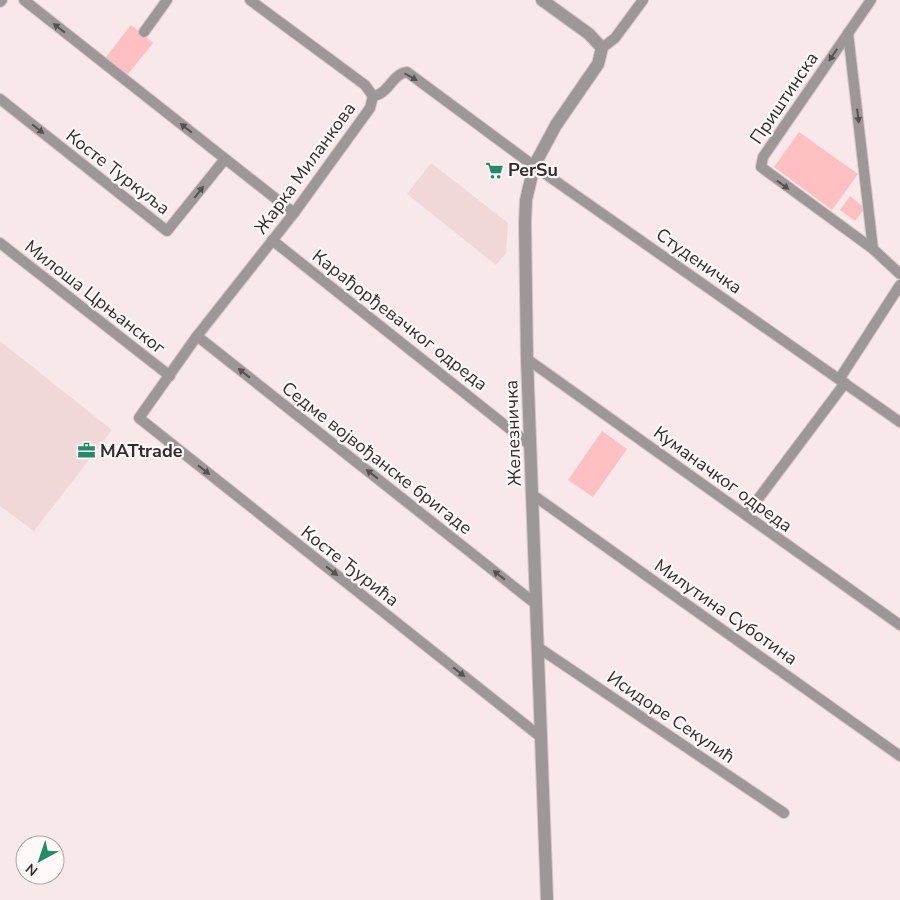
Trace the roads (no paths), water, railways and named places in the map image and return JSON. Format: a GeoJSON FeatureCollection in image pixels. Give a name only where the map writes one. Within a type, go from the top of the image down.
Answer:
{"type":"FeatureCollection","features":[{"type":"Feature","properties":{"kind":"street"},"geometry":{"type":"LineString","coordinates":[[24,0],[294,213]]}},
{"type":"Feature","properties":{"kind":"street"},"geometry":{"type":"LineString","coordinates":[[144,32],[167,0]]}},
{"type":"Feature","properties":{"kind":"street"},"geometry":{"type":"LineString","coordinates":[[542,0],[589,34],[602,48]]}},
{"type":"Feature","properties":{"kind":"street","name":"Железничка"},"geometry":{"type":"LineString","coordinates":[[547,900],[527,358],[524,223],[526,200],[534,166],[556,125],[598,64],[602,48],[616,38],[642,0]]}},
{"type":"Feature","properties":{"kind":"street","name":"Приштинска"},"geometry":{"type":"LineString","coordinates":[[871,0],[763,158],[762,167],[873,250],[900,274]]}},
{"type":"Feature","properties":{"kind":"street"},"geometry":{"type":"LineString","coordinates":[[255,2],[365,85],[373,96]]}},
{"type":"Feature","properties":{"kind":"street"},"geometry":{"type":"LineString","coordinates":[[848,32],[873,250]]}},
{"type":"Feature","properties":{"kind":"street","name":"Жарка Миланкова"},"geometry":{"type":"LineString","coordinates":[[139,418],[197,336],[294,213],[370,108],[373,96],[382,94],[400,74],[406,72],[534,166]]}},
{"type":"Feature","properties":{"kind":"street","name":"Косте Туркуља"},"geometry":{"type":"LineString","coordinates":[[0,99],[167,231],[225,159]]}},
{"type":"Feature","properties":{"kind":"street","name":"Студеничка"},"geometry":{"type":"LineString","coordinates":[[534,166],[900,422]]}},
{"type":"Feature","properties":{"kind":"street","name":"Карађорђевачког одреда"},"geometry":{"type":"LineString","coordinates":[[272,240],[530,445]]}},
{"type":"Feature","properties":{"kind":"street","name":"Милоша Црњанског"},"geometry":{"type":"LineString","coordinates":[[0,243],[170,376]]}},
{"type":"Feature","properties":{"kind":"street"},"geometry":{"type":"LineString","coordinates":[[746,515],[842,380],[900,285]]}},
{"type":"Feature","properties":{"kind":"street","name":"Седме војвођанске бригаде"},"geometry":{"type":"LineString","coordinates":[[197,336],[537,605]]}},
{"type":"Feature","properties":{"kind":"street","name":"Куманачког одреда"},"geometry":{"type":"LineString","coordinates":[[527,358],[900,625]]}},
{"type":"Feature","properties":{"kind":"street","name":"Косте Ђурића"},"geometry":{"type":"LineString","coordinates":[[139,418],[542,738]]}},
{"type":"Feature","properties":{"kind":"street","name":"Милутина Суботина"},"geometry":{"type":"LineString","coordinates":[[532,495],[900,756]]}},
{"type":"Feature","properties":{"kind":"street","name":"Исидоре Секулић"},"geometry":{"type":"LineString","coordinates":[[539,648],[784,813]]}},
{"type":"Feature","properties":{"kind":"place","name":"PerSu"},"geometry":{"type":"Point","coordinates":[494,170]}},
{"type":"Feature","properties":{"kind":"place","name":"MATtrade"},"geometry":{"type":"Point","coordinates":[86,451]}}]}
